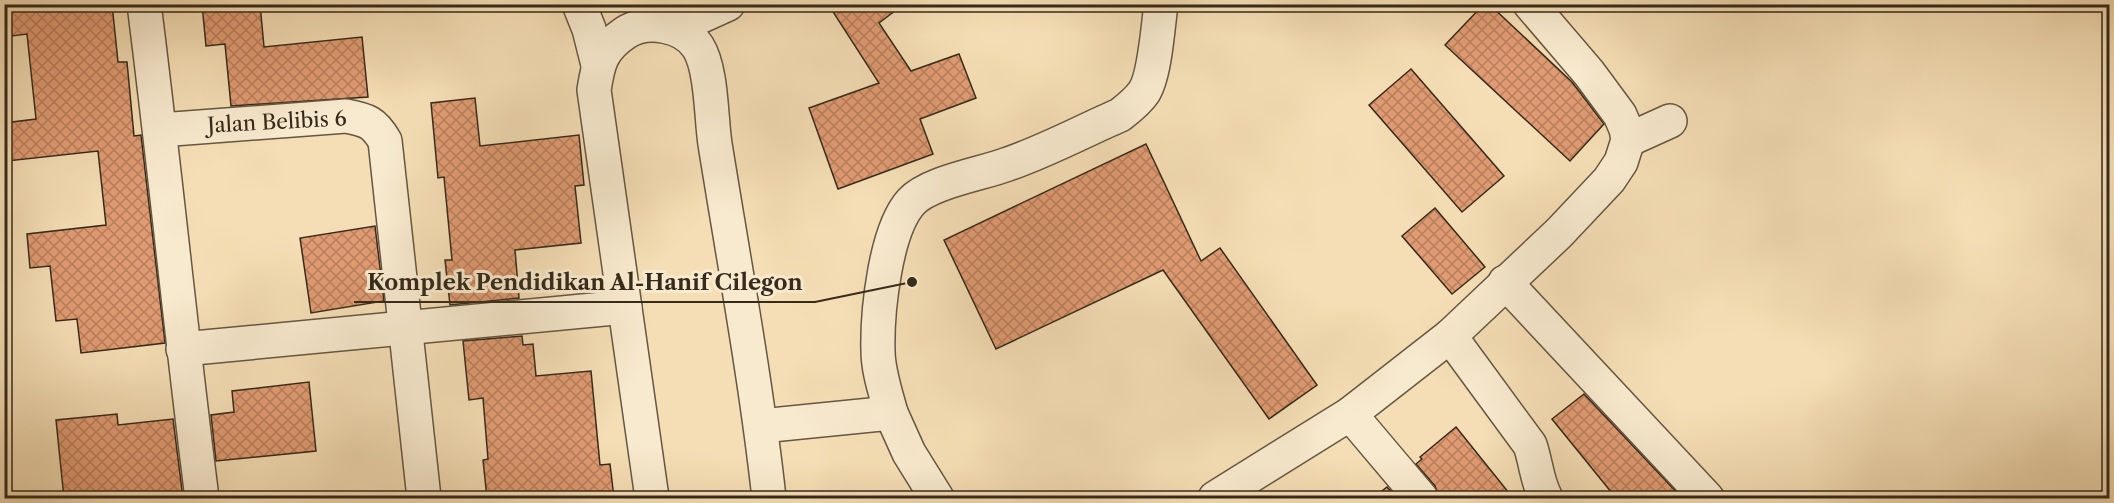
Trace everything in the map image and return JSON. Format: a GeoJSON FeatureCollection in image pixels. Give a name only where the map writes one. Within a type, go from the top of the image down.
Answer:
{"type":"FeatureCollection","features":[{"type":"Feature","properties":{"kind":"street"},"geometry":{"type":"LineString","coordinates":[[144,4],[202,498]]}},
{"type":"Feature","properties":{"kind":"street"},"geometry":{"type":"LineString","coordinates":[[579,4],[590,29],[598,65]]}},
{"type":"Feature","properties":{"kind":"street"},"geometry":{"type":"LineString","coordinates":[[652,498],[594,90],[598,65],[609,45],[627,32],[652,24],[676,29],[682,21],[728,4]]}},
{"type":"Feature","properties":{"kind":"street"},"geometry":{"type":"LineString","coordinates":[[937,498],[909,453],[891,413],[878,353],[883,283],[897,225],[903,212],[912,201],[928,190],[1008,164],[1120,115],[1145,90],[1150,74],[1161,4]]}},
{"type":"Feature","properties":{"kind":"street"},"geometry":{"type":"LineString","coordinates":[[1224,496],[1350,414],[1450,336],[1558,233],[1609,180],[1621,162],[1628,140],[1620,115],[1589,73],[1530,4]]}},
{"type":"Feature","properties":{"kind":"street"},"geometry":{"type":"LineString","coordinates":[[682,21],[698,46],[706,66],[714,139],[761,426],[769,498]]}},
{"type":"Feature","properties":{"kind":"street","name":"Jalan Belibis 6"},"geometry":{"type":"LineString","coordinates":[[160,130],[346,116],[366,119],[378,129],[385,141],[424,498]]}},
{"type":"Feature","properties":{"kind":"street"},"geometry":{"type":"LineString","coordinates":[[1628,140],[1671,121]]}},
{"type":"Feature","properties":{"kind":"street"},"geometry":{"type":"LineString","coordinates":[[1506,282],[1707,498]]}},
{"type":"Feature","properties":{"kind":"street"},"geometry":{"type":"LineString","coordinates":[[183,349],[625,307]]}},
{"type":"Feature","properties":{"kind":"street"},"geometry":{"type":"LineString","coordinates":[[1450,336],[1530,445],[1536,461],[1540,488],[1546,498]]}},
{"type":"Feature","properties":{"kind":"street"},"geometry":{"type":"LineString","coordinates":[[761,426],[891,413]]}},
{"type":"Feature","properties":{"kind":"street"},"geometry":{"type":"LineString","coordinates":[[1350,414],[1421,498]]}},
{"type":"Feature","properties":{"kind":"building"},"geometry":{"type":"Polygon","coordinates":[[[4,4],[112,4],[118,62],[127,62],[134,136],[141,135],[165,343],[81,353],[77,319],[56,321],[50,266],[30,268],[27,234],[106,225],[98,151],[7,161],[4,123],[36,119],[27,34],[4,37],[4,4]]]}},
{"type":"Feature","properties":{"kind":"building"},"geometry":{"type":"Polygon","coordinates":[[[202,4],[260,4],[264,47],[362,37],[368,97],[231,106],[225,44],[206,46],[202,4]]]}},
{"type":"Feature","properties":{"kind":"building"},"geometry":{"type":"Polygon","coordinates":[[[828,4],[904,4],[879,23],[911,71],[959,54],[976,98],[920,119],[933,154],[838,189],[809,108],[879,83],[828,4]]]}},
{"type":"Feature","properties":{"kind":"building"},"geometry":{"type":"Polygon","coordinates":[[[1484,4],[1489,4],[1572,82],[1604,124],[1570,161],[1445,45],[1484,4]]]}},
{"type":"Feature","properties":{"kind":"building"},"geometry":{"type":"Polygon","coordinates":[[[1411,69],[1504,176],[1462,212],[1369,105],[1411,69]]]}},
{"type":"Feature","properties":{"kind":"building"},"geometry":{"type":"Polygon","coordinates":[[[475,98],[480,146],[579,135],[584,185],[575,186],[581,243],[515,250],[519,298],[450,305],[445,260],[452,260],[444,177],[438,178],[431,103],[475,98]]]}},
{"type":"Feature","properties":{"kind":"building"},"geometry":{"type":"Polygon","coordinates":[[[1146,144],[1201,261],[1220,248],[1317,385],[1269,419],[1163,270],[996,349],[944,240],[1146,144]]]}},
{"type":"Feature","properties":{"kind":"building"},"geometry":{"type":"Polygon","coordinates":[[[1435,208],[1485,267],[1452,294],[1402,236],[1435,208]]]}},
{"type":"Feature","properties":{"kind":"building"},"geometry":{"type":"Polygon","coordinates":[[[375,226],[384,301],[311,313],[300,238],[375,226]]]}},
{"type":"Feature","properties":{"kind":"building"},"geometry":{"type":"Polygon","coordinates":[[[522,336],[523,345],[533,344],[536,376],[591,371],[600,465],[610,464],[614,498],[487,498],[483,460],[488,459],[483,398],[469,400],[463,341],[522,336]]]}},
{"type":"Feature","properties":{"kind":"building"},"geometry":{"type":"Polygon","coordinates":[[[309,382],[316,451],[216,461],[211,415],[234,412],[232,391],[309,382]]]}},
{"type":"Feature","properties":{"kind":"building"},"geometry":{"type":"Polygon","coordinates":[[[1584,394],[1682,498],[1616,498],[1552,419],[1584,394]]]}},
{"type":"Feature","properties":{"kind":"building"},"geometry":{"type":"Polygon","coordinates":[[[117,414],[118,425],[173,419],[183,498],[64,498],[56,420],[117,414]]]}},
{"type":"Feature","properties":{"kind":"building"},"geometry":{"type":"Polygon","coordinates":[[[1456,427],[1513,498],[1439,498],[1435,486],[1416,464],[1422,459],[1420,457],[1456,427]]]}},
{"type":"Feature","properties":{"kind":"building"},"geometry":{"type":"Polygon","coordinates":[[[1387,487],[1397,498],[1373,498],[1387,487]]]}},
{"type":"Feature","properties":{"kind":"place","name":"Komplek Pendidikan Al-Hanif Cilegon"},"geometry":{"type":"Point","coordinates":[912,282]}}]}
